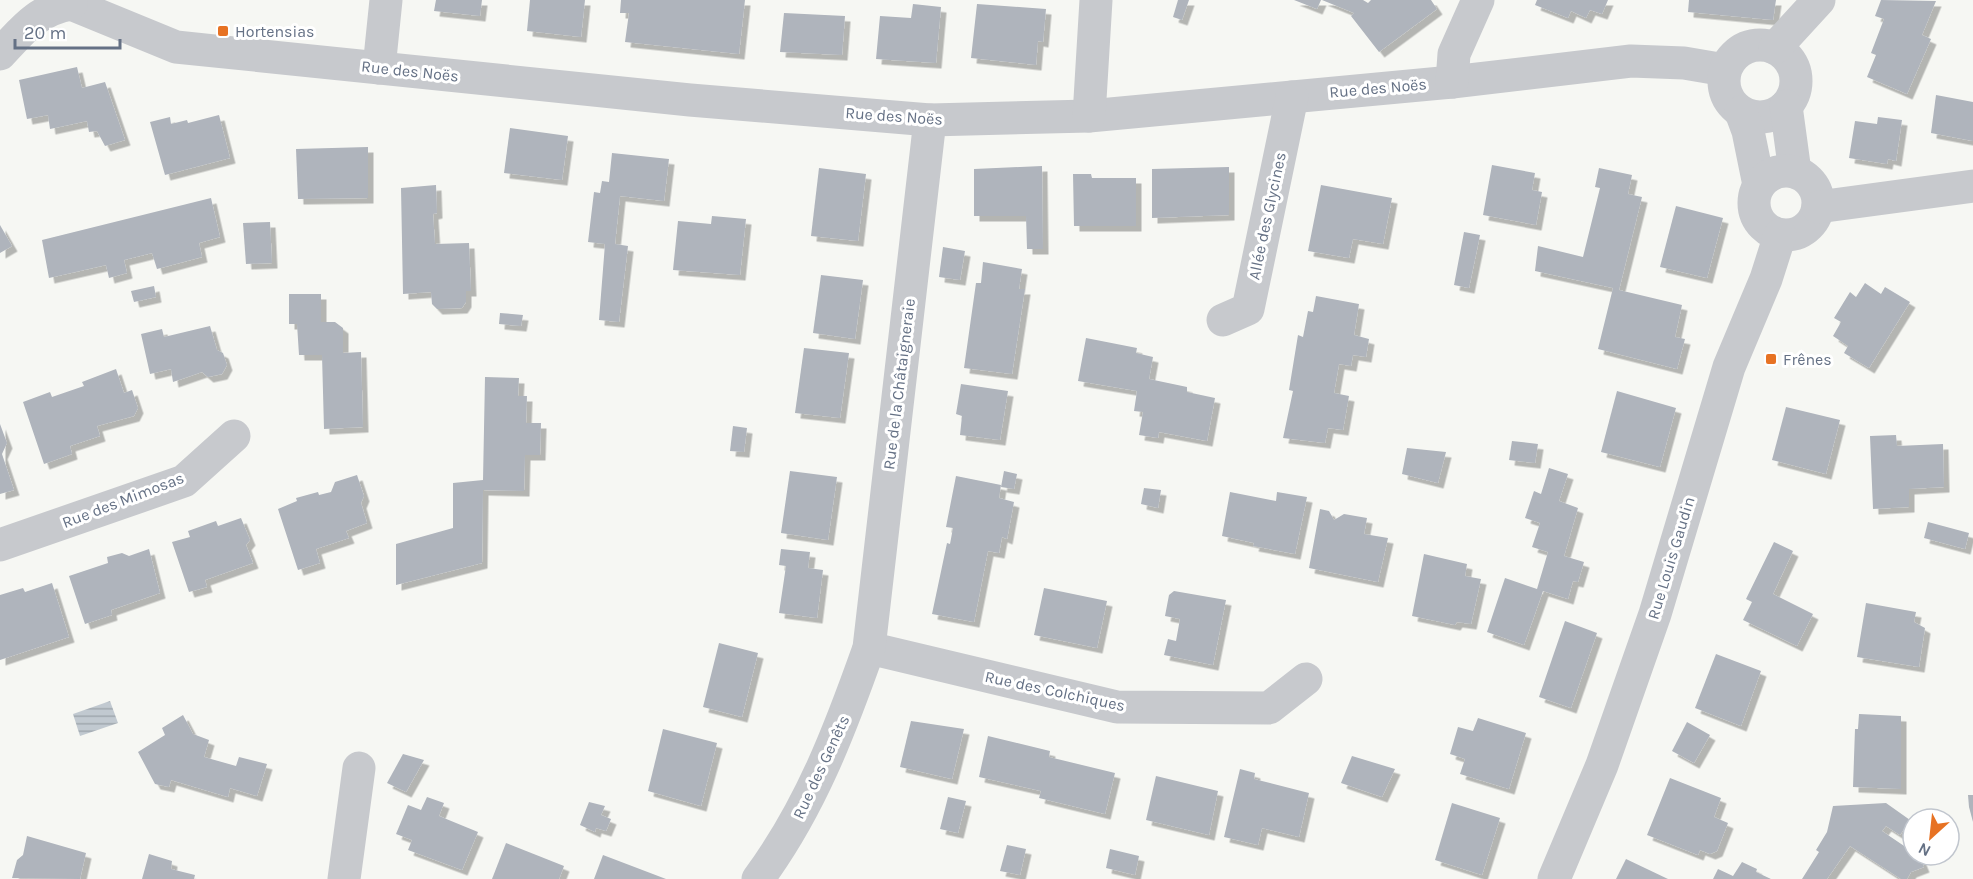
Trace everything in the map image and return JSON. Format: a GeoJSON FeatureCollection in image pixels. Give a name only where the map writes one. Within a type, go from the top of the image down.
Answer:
{"type":"FeatureCollection","features":[{"type":"Feature","properties":{"kind":"street"},"geometry":{"type":"LineString","coordinates":[[379,68],[386,0]]}},
{"type":"Feature","properties":{"kind":"street"},"geometry":{"type":"LineString","coordinates":[[1089,116],[1096,0]]}},
{"type":"Feature","properties":{"kind":"street"},"geometry":{"type":"LineString","coordinates":[[1452,82],[1454,54],[1478,0]]}},
{"type":"Feature","properties":{"kind":"street"},"geometry":{"type":"LineString","coordinates":[[1775,48],[1819,0]]}},
{"type":"Feature","properties":{"kind":"street"},"geometry":{"type":"LineString","coordinates":[[0,54],[37,16],[52,7],[70,2]]}},
{"type":"Feature","properties":{"kind":"street","name":"Rue des Noës"},"geometry":{"type":"LineString","coordinates":[[70,2],[176,47],[690,100],[930,120],[1089,116],[1452,82],[1631,61],[1684,63],[1725,70]]}},
{"type":"Feature","properties":{"kind":"street"},"geometry":{"type":"LineString","coordinates":[[1741,112],[1765,118],[1786,106],[1793,97],[1796,75],[1792,63],[1775,48],[1755,44],[1745,47],[1730,60],[1725,70],[1723,86],[1729,101],[1741,112],[1748,131],[1759,185]]}},
{"type":"Feature","properties":{"kind":"street","name":"Allée des Glycines"},"geometry":{"type":"LineString","coordinates":[[1223,320],[1248,309],[1292,97]]}},
{"type":"Feature","properties":{"kind":"street"},"geometry":{"type":"LineString","coordinates":[[1786,106],[1796,172]]}},
{"type":"Feature","properties":{"kind":"street","name":"Rue de la Châtaigneraie"},"geometry":{"type":"LineString","coordinates":[[869,648],[930,120]]}},
{"type":"Feature","properties":{"kind":"street"},"geometry":{"type":"LineString","coordinates":[[1782,171],[1796,172],[1813,186],[1818,196],[1818,207],[1815,217],[1802,232],[1792,236],[1780,235],[1768,230],[1759,221],[1754,209],[1754,197],[1759,185],[1769,175],[1782,171]]}},
{"type":"Feature","properties":{"kind":"street"},"geometry":{"type":"LineString","coordinates":[[1818,207],[1973,186]]}},
{"type":"Feature","properties":{"kind":"street","name":"Rue Louis Gaudin"},"geometry":{"type":"LineString","coordinates":[[1554,879],[1602,765],[1655,614],[1729,367],[1766,279],[1780,235]]}},
{"type":"Feature","properties":{"kind":"street","name":"Rue des Mimosas"},"geometry":{"type":"LineString","coordinates":[[0,545],[184,481],[234,436]]}},
{"type":"Feature","properties":{"kind":"street","name":"Rue des Colchiques"},"geometry":{"type":"LineString","coordinates":[[869,648],[1117,707],[1269,708],[1306,679]]}},
{"type":"Feature","properties":{"kind":"street","name":"Rue des Genêts"},"geometry":{"type":"LineString","coordinates":[[758,879],[784,843],[818,780],[842,723],[869,648]]}},
{"type":"Feature","properties":{"kind":"street"},"geometry":{"type":"LineString","coordinates":[[344,879],[359,768]]}},
{"type":"Feature","properties":{"kind":"shaded area"},"geometry":{"type":"Polygon","coordinates":[[[110,701],[118,723],[80,736],[73,714],[110,701]]]}},
{"type":"Feature","properties":{"kind":"building"},"geometry":{"type":"Polygon","coordinates":[[[436,0],[482,0],[480,16],[434,11],[436,0]]]}},
{"type":"Feature","properties":{"kind":"building"},"geometry":{"type":"Polygon","coordinates":[[[530,0],[585,0],[581,37],[527,31],[530,0]]]}},
{"type":"Feature","properties":{"kind":"building"},"geometry":{"type":"Polygon","coordinates":[[[621,0],[745,0],[739,54],[625,42],[629,13],[620,13],[621,0]]]}},
{"type":"Feature","properties":{"kind":"building"},"geometry":{"type":"Polygon","coordinates":[[[1178,0],[1189,0],[1182,20],[1173,17],[1178,0]]]}},
{"type":"Feature","properties":{"kind":"building"},"geometry":{"type":"Polygon","coordinates":[[[1294,0],[1321,0],[1317,9],[1294,0]]]}},
{"type":"Feature","properties":{"kind":"building"},"geometry":{"type":"Polygon","coordinates":[[[1322,0],[1363,0],[1368,3],[1371,0],[1431,0],[1437,9],[1379,52],[1351,16],[1354,13],[1322,0]]]}},
{"type":"Feature","properties":{"kind":"building"},"geometry":{"type":"Polygon","coordinates":[[[1537,0],[1608,0],[1602,14],[1590,10],[1586,18],[1571,11],[1568,18],[1535,5],[1537,0]]]}},
{"type":"Feature","properties":{"kind":"building"},"geometry":{"type":"Polygon","coordinates":[[[1689,0],[1776,0],[1773,20],[1688,12],[1689,0]]]}},
{"type":"Feature","properties":{"kind":"building"},"geometry":{"type":"Polygon","coordinates":[[[1881,0],[1936,1],[1922,35],[1931,39],[1907,94],[1867,77],[1876,55],[1871,53],[1884,19],[1875,16],[1881,0]]]}},
{"type":"Feature","properties":{"kind":"building"},"geometry":{"type":"Polygon","coordinates":[[[913,4],[941,7],[936,63],[876,59],[880,16],[911,18],[913,4]]]}},
{"type":"Feature","properties":{"kind":"building"},"geometry":{"type":"Polygon","coordinates":[[[977,4],[1046,9],[1043,42],[1038,41],[1036,65],[971,58],[977,4]]]}},
{"type":"Feature","properties":{"kind":"building"},"geometry":{"type":"Polygon","coordinates":[[[784,13],[845,16],[842,55],[780,52],[784,13]]]}},
{"type":"Feature","properties":{"kind":"building"},"geometry":{"type":"Polygon","coordinates":[[[77,67],[82,88],[105,82],[125,140],[105,146],[97,131],[89,132],[87,121],[50,129],[48,115],[27,119],[19,80],[77,67]]]}},
{"type":"Feature","properties":{"kind":"building"},"geometry":{"type":"Polygon","coordinates":[[[1936,95],[1973,102],[1973,141],[1931,133],[1936,95]]]}},
{"type":"Feature","properties":{"kind":"building"},"geometry":{"type":"Polygon","coordinates":[[[219,115],[230,158],[165,175],[150,122],[170,117],[171,124],[187,120],[188,123],[219,115]]]}},
{"type":"Feature","properties":{"kind":"building"},"geometry":{"type":"Polygon","coordinates":[[[1878,117],[1902,120],[1896,161],[1888,159],[1887,164],[1849,158],[1855,121],[1877,124],[1878,117]]]}},
{"type":"Feature","properties":{"kind":"building"},"geometry":{"type":"Polygon","coordinates":[[[510,128],[568,136],[562,180],[504,173],[510,128]]]}},
{"type":"Feature","properties":{"kind":"building"},"geometry":{"type":"Polygon","coordinates":[[[368,147],[368,198],[298,199],[296,149],[368,147]]]}},
{"type":"Feature","properties":{"kind":"building"},"geometry":{"type":"Polygon","coordinates":[[[612,153],[669,159],[664,201],[620,196],[615,244],[628,246],[619,322],[599,320],[605,244],[588,242],[594,192],[600,193],[602,181],[609,182],[612,153]]]}},
{"type":"Feature","properties":{"kind":"building"},"geometry":{"type":"Polygon","coordinates":[[[1492,165],[1535,173],[1532,190],[1542,192],[1536,225],[1483,215],[1492,165]]]}},
{"type":"Feature","properties":{"kind":"building"},"geometry":{"type":"Polygon","coordinates":[[[1042,166],[1043,249],[1027,249],[1026,216],[974,216],[974,169],[1042,166]]]}},
{"type":"Feature","properties":{"kind":"building"},"geometry":{"type":"Polygon","coordinates":[[[1229,167],[1229,215],[1152,218],[1152,169],[1229,167]]]}},
{"type":"Feature","properties":{"kind":"building"},"geometry":{"type":"Polygon","coordinates":[[[819,168],[866,174],[858,241],[811,236],[819,168]]]}},
{"type":"Feature","properties":{"kind":"building"},"geometry":{"type":"Polygon","coordinates":[[[1599,168],[1632,175],[1628,194],[1642,197],[1619,290],[1682,305],[1675,337],[1685,339],[1677,369],[1598,349],[1613,288],[1535,271],[1538,246],[1583,257],[1600,188],[1595,187],[1599,168]]]}},
{"type":"Feature","properties":{"kind":"building"},"geometry":{"type":"Polygon","coordinates":[[[1073,174],[1091,174],[1092,178],[1136,178],[1136,226],[1074,226],[1073,174]]]}},
{"type":"Feature","properties":{"kind":"building"},"geometry":{"type":"Polygon","coordinates":[[[436,185],[437,213],[433,214],[435,244],[469,243],[471,291],[466,291],[466,302],[462,308],[437,309],[432,304],[431,292],[403,294],[401,188],[436,185]]]}},
{"type":"Feature","properties":{"kind":"building"},"geometry":{"type":"Polygon","coordinates":[[[1321,185],[1392,198],[1383,244],[1353,239],[1349,258],[1308,251],[1321,185]]]}},
{"type":"Feature","properties":{"kind":"building"},"geometry":{"type":"Polygon","coordinates":[[[211,198],[220,237],[199,243],[202,257],[157,269],[152,253],[124,260],[127,273],[109,278],[106,265],[49,278],[42,240],[211,198]]]}},
{"type":"Feature","properties":{"kind":"building"},"geometry":{"type":"Polygon","coordinates":[[[1676,206],[1723,218],[1707,278],[1660,267],[1676,206]]]}},
{"type":"Feature","properties":{"kind":"building"},"geometry":{"type":"Polygon","coordinates":[[[712,216],[746,219],[740,275],[673,270],[678,221],[711,224],[712,216]]]}},
{"type":"Feature","properties":{"kind":"building"},"geometry":{"type":"Polygon","coordinates":[[[270,222],[272,263],[246,264],[243,223],[270,222]]]}},
{"type":"Feature","properties":{"kind":"building"},"geometry":{"type":"Polygon","coordinates":[[[0,225],[12,246],[0,253],[0,225]]]}},
{"type":"Feature","properties":{"kind":"building"},"geometry":{"type":"Polygon","coordinates":[[[1464,232],[1480,235],[1469,288],[1454,285],[1464,232]]]}},
{"type":"Feature","properties":{"kind":"building"},"geometry":{"type":"Polygon","coordinates":[[[943,247],[965,251],[960,280],[939,277],[943,247]]]}},
{"type":"Feature","properties":{"kind":"building"},"geometry":{"type":"Polygon","coordinates":[[[983,262],[1022,269],[1019,289],[1025,289],[1012,374],[964,368],[976,283],[981,283],[983,262]]]}},
{"type":"Feature","properties":{"kind":"building"},"geometry":{"type":"Polygon","coordinates":[[[821,275],[863,280],[855,339],[813,333],[821,275]]]}},
{"type":"Feature","properties":{"kind":"building"},"geometry":{"type":"Polygon","coordinates":[[[1865,283],[1881,294],[1885,287],[1910,302],[1869,368],[1844,353],[1848,346],[1833,336],[1841,322],[1834,318],[1850,292],[1856,297],[1865,283]]]}},
{"type":"Feature","properties":{"kind":"building"},"geometry":{"type":"Polygon","coordinates":[[[154,286],[156,297],[134,302],[131,291],[154,286]]]}},
{"type":"Feature","properties":{"kind":"building"},"geometry":{"type":"Polygon","coordinates":[[[289,294],[321,294],[321,322],[335,322],[343,328],[343,353],[361,352],[363,427],[324,429],[322,355],[299,355],[297,324],[289,324],[289,294]]]}},
{"type":"Feature","properties":{"kind":"building"},"geometry":{"type":"Polygon","coordinates":[[[1316,296],[1359,304],[1354,335],[1369,339],[1366,357],[1353,355],[1351,366],[1339,364],[1334,393],[1349,396],[1343,430],[1328,428],[1325,443],[1283,438],[1293,391],[1289,390],[1298,335],[1303,337],[1308,311],[1313,312],[1316,296]]]}},
{"type":"Feature","properties":{"kind":"building"},"geometry":{"type":"Polygon","coordinates":[[[500,313],[523,315],[521,326],[499,324],[500,313]]]}},
{"type":"Feature","properties":{"kind":"building"},"geometry":{"type":"Polygon","coordinates":[[[210,326],[217,350],[223,353],[227,365],[222,374],[208,377],[202,372],[173,382],[171,369],[150,374],[141,334],[162,329],[164,337],[210,326]]]}},
{"type":"Feature","properties":{"kind":"building"},"geometry":{"type":"Polygon","coordinates":[[[1086,338],[1137,348],[1136,353],[1153,357],[1149,379],[1187,387],[1187,392],[1215,398],[1207,441],[1159,432],[1158,438],[1139,435],[1143,412],[1134,411],[1137,391],[1078,381],[1086,338]]]}},
{"type":"Feature","properties":{"kind":"building"},"geometry":{"type":"Polygon","coordinates":[[[804,348],[849,353],[840,418],[795,413],[804,348]]]}},
{"type":"Feature","properties":{"kind":"building"},"geometry":{"type":"Polygon","coordinates":[[[116,369],[124,393],[132,390],[138,408],[134,416],[97,426],[100,436],[70,446],[72,454],[44,464],[23,402],[50,392],[52,397],[84,386],[82,382],[116,369]]]}},
{"type":"Feature","properties":{"kind":"building"},"geometry":{"type":"Polygon","coordinates":[[[485,377],[519,378],[518,396],[527,396],[526,423],[541,423],[540,455],[525,455],[524,491],[483,490],[482,563],[396,585],[396,544],[453,528],[453,483],[483,480],[485,377]]]}},
{"type":"Feature","properties":{"kind":"building"},"geometry":{"type":"Polygon","coordinates":[[[961,384],[1008,391],[1000,440],[960,435],[962,416],[956,414],[961,384]]]}},
{"type":"Feature","properties":{"kind":"building"},"geometry":{"type":"Polygon","coordinates":[[[1617,391],[1676,408],[1660,467],[1601,452],[1617,391]]]}},
{"type":"Feature","properties":{"kind":"building"},"geometry":{"type":"Polygon","coordinates":[[[1786,407],[1840,420],[1826,474],[1772,460],[1786,407]]]}},
{"type":"Feature","properties":{"kind":"building"},"geometry":{"type":"Polygon","coordinates":[[[0,424],[7,443],[2,454],[14,490],[0,494],[0,424]]]}},
{"type":"Feature","properties":{"kind":"building"},"geometry":{"type":"Polygon","coordinates":[[[733,426],[747,428],[744,452],[730,451],[733,426]]]}},
{"type":"Feature","properties":{"kind":"building"},"geometry":{"type":"Polygon","coordinates":[[[1896,435],[1897,446],[1943,444],[1944,487],[1909,489],[1909,507],[1873,509],[1870,436],[1896,435]]]}},
{"type":"Feature","properties":{"kind":"building"},"geometry":{"type":"Polygon","coordinates":[[[1512,441],[1538,444],[1535,463],[1509,460],[1512,441]]]}},
{"type":"Feature","properties":{"kind":"building"},"geometry":{"type":"Polygon","coordinates":[[[1407,448],[1446,452],[1438,483],[1402,474],[1407,448]]]}},
{"type":"Feature","properties":{"kind":"building"},"geometry":{"type":"Polygon","coordinates":[[[1549,468],[1568,474],[1559,501],[1578,508],[1564,556],[1584,562],[1578,582],[1573,581],[1568,599],[1543,591],[1524,645],[1487,632],[1505,578],[1537,589],[1548,552],[1532,547],[1540,523],[1525,518],[1534,491],[1541,494],[1549,468]]]}},
{"type":"Feature","properties":{"kind":"building"},"geometry":{"type":"Polygon","coordinates":[[[790,471],[837,477],[828,540],[781,533],[790,471]]]}},
{"type":"Feature","properties":{"kind":"building"},"geometry":{"type":"Polygon","coordinates":[[[1004,471],[1017,474],[1014,489],[1001,487],[1004,471]]]}},
{"type":"Feature","properties":{"kind":"building"},"geometry":{"type":"Polygon","coordinates":[[[357,475],[364,496],[361,503],[367,523],[346,531],[349,538],[316,549],[320,563],[298,570],[278,509],[297,501],[296,498],[318,492],[319,495],[331,492],[335,482],[357,475]]]}},
{"type":"Feature","properties":{"kind":"building"},"geometry":{"type":"Polygon","coordinates":[[[956,476],[1001,485],[999,498],[1014,502],[1007,539],[1002,537],[999,553],[988,551],[974,622],[932,614],[947,543],[950,544],[953,528],[946,527],[956,476]]]}},
{"type":"Feature","properties":{"kind":"building"},"geometry":{"type":"Polygon","coordinates":[[[1144,488],[1161,490],[1158,508],[1141,504],[1144,488]]]}},
{"type":"Feature","properties":{"kind":"building"},"geometry":{"type":"Polygon","coordinates":[[[1230,492],[1276,501],[1277,492],[1307,497],[1295,554],[1253,546],[1254,543],[1222,536],[1230,492]]]}},
{"type":"Feature","properties":{"kind":"building"},"geometry":{"type":"Polygon","coordinates":[[[1320,509],[1329,511],[1334,520],[1344,514],[1367,518],[1364,534],[1388,538],[1378,582],[1309,568],[1320,509]]]}},
{"type":"Feature","properties":{"kind":"building"},"geometry":{"type":"Polygon","coordinates":[[[241,518],[250,540],[246,545],[253,563],[205,580],[207,587],[189,592],[172,542],[190,537],[188,531],[216,521],[218,526],[241,518]]]}},
{"type":"Feature","properties":{"kind":"building"},"geometry":{"type":"Polygon","coordinates":[[[1928,522],[1969,533],[1965,549],[1924,538],[1928,522]]]}},
{"type":"Feature","properties":{"kind":"building"},"geometry":{"type":"Polygon","coordinates":[[[1774,542],[1793,551],[1773,594],[1813,614],[1797,646],[1743,620],[1752,602],[1746,599],[1774,542]]]}},
{"type":"Feature","properties":{"kind":"building"},"geometry":{"type":"Polygon","coordinates":[[[149,549],[160,593],[111,610],[112,615],[85,624],[69,576],[108,563],[107,557],[122,553],[129,556],[149,549]]]}},
{"type":"Feature","properties":{"kind":"building"},"geometry":{"type":"Polygon","coordinates":[[[781,549],[810,552],[808,568],[823,570],[817,618],[779,613],[786,566],[779,565],[781,549]]]}},
{"type":"Feature","properties":{"kind":"building"},"geometry":{"type":"Polygon","coordinates":[[[1424,554],[1467,564],[1465,576],[1481,579],[1471,624],[1457,622],[1455,625],[1412,616],[1424,554]]]}},
{"type":"Feature","properties":{"kind":"building"},"geometry":{"type":"Polygon","coordinates":[[[52,583],[69,637],[0,660],[0,595],[23,588],[25,592],[52,583]]]}},
{"type":"Feature","properties":{"kind":"building"},"geometry":{"type":"Polygon","coordinates":[[[1044,588],[1107,601],[1097,648],[1034,635],[1044,588]]]}},
{"type":"Feature","properties":{"kind":"building"},"geometry":{"type":"Polygon","coordinates":[[[1174,591],[1226,600],[1213,665],[1164,655],[1168,639],[1176,641],[1180,619],[1165,616],[1169,595],[1174,591]]]}},
{"type":"Feature","properties":{"kind":"building"},"geometry":{"type":"Polygon","coordinates":[[[1866,603],[1916,612],[1914,622],[1925,628],[1919,667],[1857,657],[1866,603]]]}},
{"type":"Feature","properties":{"kind":"building"},"geometry":{"type":"Polygon","coordinates":[[[1565,621],[1597,633],[1571,708],[1539,697],[1565,621]]]}},
{"type":"Feature","properties":{"kind":"building"},"geometry":{"type":"Polygon","coordinates":[[[719,643],[758,653],[742,717],[703,707],[719,643]]]}},
{"type":"Feature","properties":{"kind":"building"},"geometry":{"type":"Polygon","coordinates":[[[1716,654],[1761,671],[1741,726],[1695,708],[1716,654]]]}},
{"type":"Feature","properties":{"kind":"building"},"geometry":{"type":"Polygon","coordinates":[[[1859,714],[1901,716],[1901,789],[1853,787],[1855,729],[1858,729],[1859,714]]]}},
{"type":"Feature","properties":{"kind":"building"},"geometry":{"type":"Polygon","coordinates":[[[183,715],[193,734],[209,740],[204,757],[236,766],[239,757],[267,764],[257,796],[230,788],[228,797],[171,780],[169,787],[155,784],[138,752],[165,735],[162,728],[183,715]]]}},
{"type":"Feature","properties":{"kind":"building"},"geometry":{"type":"Polygon","coordinates":[[[1478,718],[1526,733],[1509,789],[1460,774],[1465,759],[1450,754],[1458,727],[1473,731],[1478,718]]]}},
{"type":"Feature","properties":{"kind":"building"},"geometry":{"type":"Polygon","coordinates":[[[911,721],[964,729],[952,779],[900,767],[911,721]]]}},
{"type":"Feature","properties":{"kind":"building"},"geometry":{"type":"Polygon","coordinates":[[[1687,722],[1710,735],[1694,763],[1672,751],[1687,722]]]}},
{"type":"Feature","properties":{"kind":"building"},"geometry":{"type":"Polygon","coordinates":[[[663,729],[717,743],[701,806],[648,791],[663,729]]]}},
{"type":"Feature","properties":{"kind":"building"},"geometry":{"type":"Polygon","coordinates":[[[988,736],[1050,751],[1049,757],[1115,773],[1105,814],[1039,798],[1041,791],[979,777],[988,736]]]}},
{"type":"Feature","properties":{"kind":"building"},"geometry":{"type":"Polygon","coordinates":[[[403,754],[424,760],[406,792],[387,783],[403,754]]]}},
{"type":"Feature","properties":{"kind":"building"},"geometry":{"type":"Polygon","coordinates":[[[1352,756],[1395,769],[1382,797],[1341,783],[1352,756]]]}},
{"type":"Feature","properties":{"kind":"building"},"geometry":{"type":"Polygon","coordinates":[[[1240,769],[1255,773],[1254,779],[1309,793],[1299,837],[1262,828],[1258,845],[1224,837],[1240,769]]]}},
{"type":"Feature","properties":{"kind":"building"},"geometry":{"type":"Polygon","coordinates":[[[1156,776],[1218,791],[1209,835],[1146,820],[1156,776]]]}},
{"type":"Feature","properties":{"kind":"building"},"geometry":{"type":"Polygon","coordinates":[[[1670,778],[1721,798],[1714,817],[1728,823],[1717,851],[1710,854],[1700,850],[1698,855],[1647,835],[1670,778]]]}},
{"type":"Feature","properties":{"kind":"building"},"geometry":{"type":"Polygon","coordinates":[[[1968,795],[1973,795],[1973,822],[1969,807],[1968,795]]]}},
{"type":"Feature","properties":{"kind":"building"},"geometry":{"type":"Polygon","coordinates":[[[427,797],[444,803],[439,816],[478,832],[462,870],[408,850],[412,840],[396,834],[408,805],[421,810],[427,797]]]}},
{"type":"Feature","properties":{"kind":"building"},"geometry":{"type":"Polygon","coordinates":[[[948,797],[966,801],[958,833],[940,829],[948,797]]]}},
{"type":"Feature","properties":{"kind":"building"},"geometry":{"type":"Polygon","coordinates":[[[589,802],[605,806],[601,815],[611,819],[606,831],[596,828],[595,832],[580,825],[589,802]]]}},
{"type":"Feature","properties":{"kind":"building"},"geometry":{"type":"Polygon","coordinates":[[[1452,803],[1500,818],[1482,875],[1435,860],[1452,803]]]}},
{"type":"Feature","properties":{"kind":"building"},"geometry":{"type":"Polygon","coordinates":[[[1886,803],[1901,814],[1900,835],[1886,826],[1882,831],[1901,844],[1901,867],[1924,867],[1911,872],[1907,879],[1901,879],[1850,846],[1827,879],[1802,879],[1819,852],[1816,850],[1827,832],[1833,806],[1886,803]]]}},
{"type":"Feature","properties":{"kind":"building"},"geometry":{"type":"Polygon","coordinates":[[[27,836],[86,853],[80,879],[12,878],[17,860],[23,855],[27,836]]]}},
{"type":"Feature","properties":{"kind":"building"},"geometry":{"type":"Polygon","coordinates":[[[506,843],[564,866],[559,879],[492,879],[506,843]]]}},
{"type":"Feature","properties":{"kind":"building"},"geometry":{"type":"Polygon","coordinates":[[[1007,845],[1026,849],[1020,875],[1000,871],[1007,845]]]}},
{"type":"Feature","properties":{"kind":"building"},"geometry":{"type":"Polygon","coordinates":[[[1110,849],[1139,856],[1135,875],[1106,868],[1110,849]]]}},
{"type":"Feature","properties":{"kind":"building"},"geometry":{"type":"Polygon","coordinates":[[[149,854],[172,861],[171,869],[195,875],[194,879],[142,879],[149,854]]]}},
{"type":"Feature","properties":{"kind":"building"},"geometry":{"type":"Polygon","coordinates":[[[603,855],[666,879],[594,879],[603,855]]]}},
{"type":"Feature","properties":{"kind":"building"},"geometry":{"type":"Polygon","coordinates":[[[1626,859],[1668,879],[1616,879],[1626,859]]]}},
{"type":"Feature","properties":{"kind":"building"},"geometry":{"type":"Polygon","coordinates":[[[1742,862],[1771,879],[1713,879],[1718,869],[1733,876],[1742,862]]]}},
{"type":"Feature","properties":{"kind":"place","name":"Hortensias"},"geometry":{"type":"Point","coordinates":[223,31]}},
{"type":"Feature","properties":{"kind":"place","name":"Frênes"},"geometry":{"type":"Point","coordinates":[1771,359]}}]}
